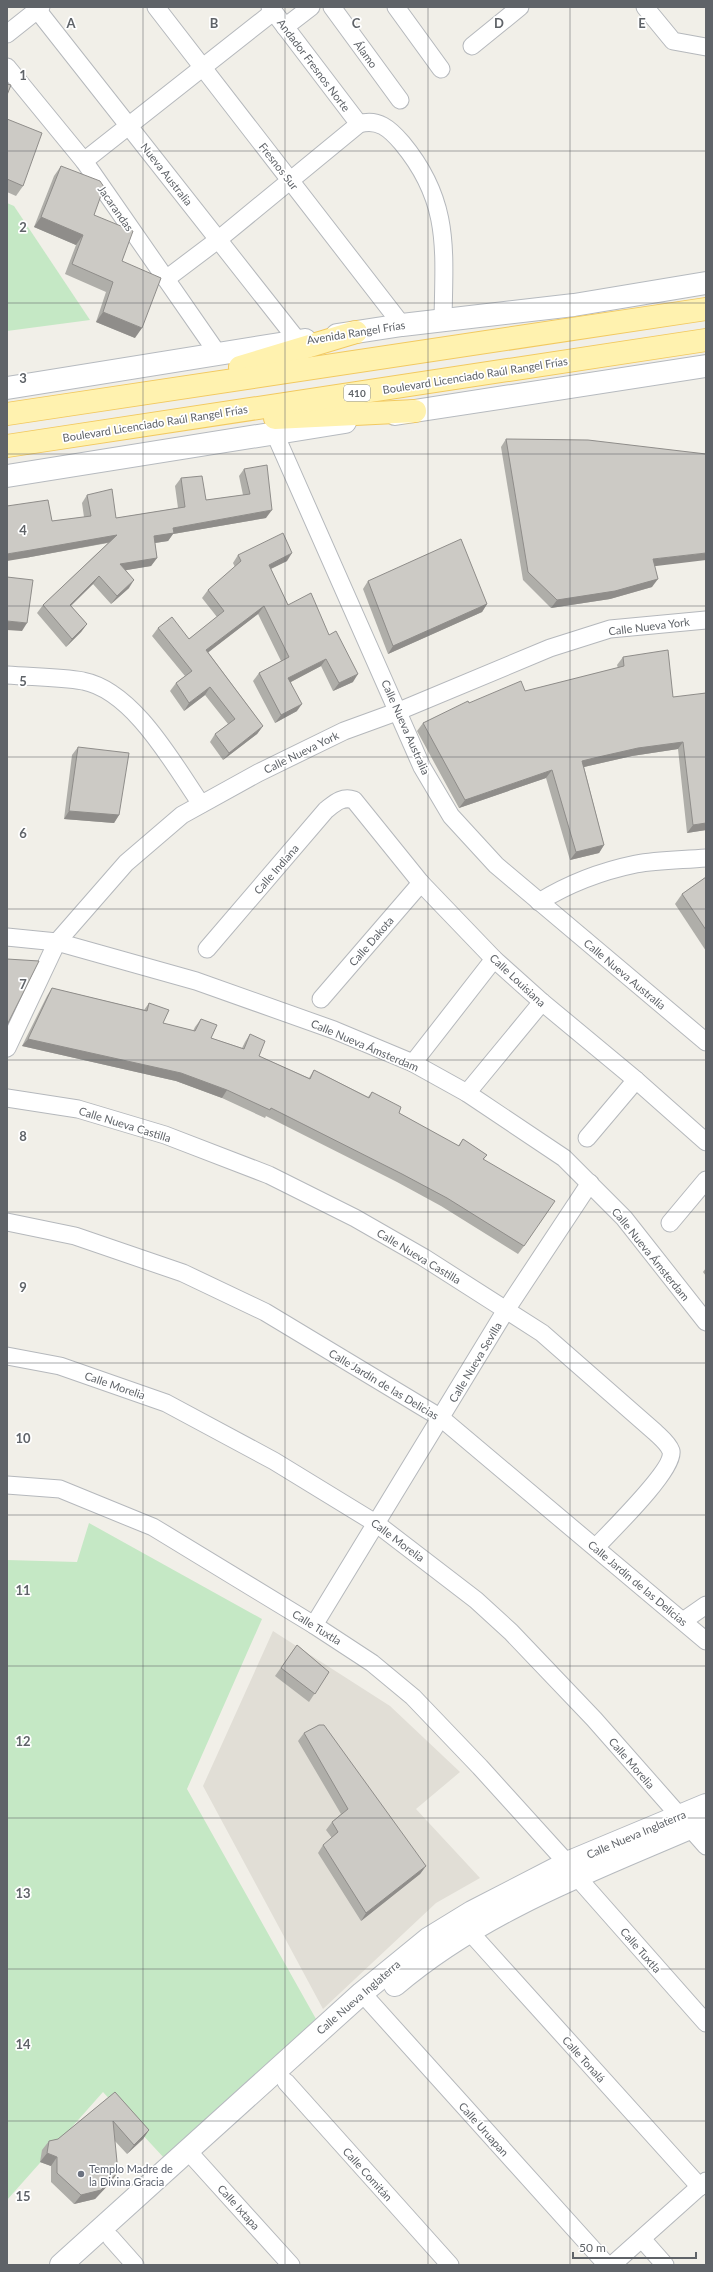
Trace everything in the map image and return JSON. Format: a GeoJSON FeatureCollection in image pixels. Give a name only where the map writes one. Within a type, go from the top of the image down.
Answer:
{"type":"FeatureCollection","features":[{"type":"Feature","properties":{"kind":"main road"},"geometry":{"type":"LineString","coordinates":[[7,414],[706,309]]}},
{"type":"Feature","properties":{"kind":"main road"},"geometry":{"type":"LineString","coordinates":[[169,390],[356,332]]}},
{"type":"Feature","properties":{"kind":"main road","name":"Boulevard Licenciado Raúl Rangel Frías"},"geometry":{"type":"LineString","coordinates":[[7,446],[706,340]]}},
{"type":"Feature","properties":{"kind":"main road"},"geometry":{"type":"LineString","coordinates":[[158,423],[415,411]]}},
{"type":"Feature","properties":{"kind":"street","name":"Fresnos Sur"},"geometry":{"type":"LineString","coordinates":[[156,7],[402,325]]}},
{"type":"Feature","properties":{"kind":"street"},"geometry":{"type":"LineString","coordinates":[[285,27],[311,7]]}},
{"type":"Feature","properties":{"kind":"street","name":"Álamo"},"geometry":{"type":"LineString","coordinates":[[332,7],[400,100]]}},
{"type":"Feature","properties":{"kind":"street"},"geometry":{"type":"LineString","coordinates":[[396,7],[441,69]]}},
{"type":"Feature","properties":{"kind":"street"},"geometry":{"type":"LineString","coordinates":[[472,46],[520,7]]}},
{"type":"Feature","properties":{"kind":"street"},"geometry":{"type":"LineString","coordinates":[[645,7],[673,41],[706,47]]}},
{"type":"Feature","properties":{"kind":"street"},"geometry":{"type":"LineString","coordinates":[[7,34],[38,8]]}},
{"type":"Feature","properties":{"kind":"street","name":"Nueva Australia"},"geometry":{"type":"LineString","coordinates":[[38,8],[298,341]]}},
{"type":"Feature","properties":{"kind":"street"},"geometry":{"type":"LineString","coordinates":[[84,161],[203,67],[272,9]]}},
{"type":"Feature","properties":{"kind":"street","name":"Andador Fresnos Norte"},"geometry":{"type":"LineString","coordinates":[[272,9],[359,124]]}},
{"type":"Feature","properties":{"kind":"street","name":"Jacarandas"},"geometry":{"type":"LineString","coordinates":[[7,67],[84,161],[218,354]]}},
{"type":"Feature","properties":{"kind":"street"},"geometry":{"type":"LineString","coordinates":[[166,279],[219,239],[359,124],[375,122],[390,129],[425,174],[431,187],[443,226],[443,321]]}},
{"type":"Feature","properties":{"kind":"street","name":"Avenida Rangel Frías"},"geometry":{"type":"LineString","coordinates":[[7,388],[402,325],[574,305],[706,283]]}},
{"type":"Feature","properties":{"kind":"street"},"geometry":{"type":"LineString","coordinates":[[7,476],[706,366]]}},
{"type":"Feature","properties":{"kind":"street","name":"Calle Nueva Australia"},"geometry":{"type":"LineString","coordinates":[[275,434],[399,711],[422,767],[451,816],[496,865],[706,1042]]}},
{"type":"Feature","properties":{"kind":"street","name":"Calle Nueva York"},"geometry":{"type":"LineString","coordinates":[[7,1048],[58,942],[132,858],[182,815],[258,773],[344,731],[399,711],[550,648],[610,629],[706,620]]}},
{"type":"Feature","properties":{"kind":"street"},"geometry":{"type":"LineString","coordinates":[[7,675],[84,681],[103,689],[119,699],[142,720],[201,804]]}},
{"type":"Feature","properties":{"kind":"street","name":"Calle Indiana"},"geometry":{"type":"LineString","coordinates":[[207,949],[326,810],[336,802],[346,798],[350,799]]}},
{"type":"Feature","properties":{"kind":"street","name":"Calle Louisiana"},"geometry":{"type":"LineString","coordinates":[[350,799],[360,804],[421,883],[494,958],[542,1002],[636,1080],[706,1142]]}},
{"type":"Feature","properties":{"kind":"street"},"geometry":{"type":"LineString","coordinates":[[539,902],[558,890],[591,877],[636,864],[706,858]]}},
{"type":"Feature","properties":{"kind":"street","name":"Calle Dakota"},"geometry":{"type":"LineString","coordinates":[[321,999],[421,883]]}},
{"type":"Feature","properties":{"kind":"street","name":"Calle Nueva Ámsterdam"},"geometry":{"type":"LineString","coordinates":[[7,937],[58,942],[196,981],[334,1030],[413,1063],[467,1094],[564,1158],[624,1218],[706,1322]]}},
{"type":"Feature","properties":{"kind":"street"},"geometry":{"type":"LineString","coordinates":[[413,1063],[494,958]]}},
{"type":"Feature","properties":{"kind":"street"},"geometry":{"type":"LineString","coordinates":[[467,1094],[542,1002]]}},
{"type":"Feature","properties":{"kind":"street"},"geometry":{"type":"LineString","coordinates":[[587,1138],[636,1080]]}},
{"type":"Feature","properties":{"kind":"street","name":"Calle Nueva Castilla"},"geometry":{"type":"LineString","coordinates":[[7,1098],[78,1109],[165,1135],[269,1175],[355,1218],[424,1257],[542,1333],[655,1432],[668,1445],[671,1452],[670,1460],[662,1475],[596,1547]]}},
{"type":"Feature","properties":{"kind":"street"},"geometry":{"type":"LineString","coordinates":[[670,1223],[706,1180]]}},
{"type":"Feature","properties":{"kind":"street","name":"Calle Nueva Sevilla"},"geometry":{"type":"LineString","coordinates":[[314,1625],[377,1524],[506,1310],[590,1183]]}},
{"type":"Feature","properties":{"kind":"street","name":"Calle Jardín de las Delicias"},"geometry":{"type":"LineString","coordinates":[[7,1222],[75,1236],[183,1273],[265,1312],[441,1418],[706,1641]]}},
{"type":"Feature","properties":{"kind":"street","name":"Calle Morelia"},"geometry":{"type":"LineString","coordinates":[[7,1356],[60,1366],[166,1404],[274,1461],[377,1524],[476,1600],[511,1632],[691,1822],[706,1846]]}},
{"type":"Feature","properties":{"kind":"street","name":"Calle Tuxtla"},"geometry":{"type":"LineString","coordinates":[[7,1485],[60,1489],[153,1527],[314,1625],[372,1663],[413,1697],[485,1773],[706,2023]]}},
{"type":"Feature","properties":{"kind":"street"},"geometry":{"type":"LineString","coordinates":[[683,1621],[706,1605]]}},
{"type":"Feature","properties":{"kind":"street","name":"Calle Nueva Inglaterra"},"geometry":{"type":"LineString","coordinates":[[61,2265],[192,2156],[286,2082],[413,1949],[442,1929],[572,1870],[691,1822],[706,1805]]}},
{"type":"Feature","properties":{"kind":"street","name":"Calle Nueva Inglaterra"},"geometry":{"type":"LineString","coordinates":[[80,2265],[111,2238],[192,2156],[367,1998],[468,1931],[572,1870]]}},
{"type":"Feature","properties":{"kind":"street","name":"Calle Tonalá"},"geometry":{"type":"LineString","coordinates":[[468,1931],[703,2184]]}},
{"type":"Feature","properties":{"kind":"street","name":"Calle Uruapan"},"geometry":{"type":"LineString","coordinates":[[367,1998],[607,2265]]}},
{"type":"Feature","properties":{"kind":"street","name":"Calle Comitán"},"geometry":{"type":"LineString","coordinates":[[286,2082],[450,2265]]}},
{"type":"Feature","properties":{"kind":"street","name":"Calle Ixtapa"},"geometry":{"type":"LineString","coordinates":[[192,2156],[291,2265]]}},
{"type":"Feature","properties":{"kind":"street"},"geometry":{"type":"LineString","coordinates":[[612,2265],[703,2184]]}},
{"type":"Feature","properties":{"kind":"street"},"geometry":{"type":"LineString","coordinates":[[111,2238],[135,2265]]}},
{"type":"Feature","properties":{"kind":"street"},"geometry":{"type":"LineString","coordinates":[[642,2239],[665,2265]]}},
{"type":"Feature","properties":{"kind":"shaded area"},"geometry":{"type":"Polygon","coordinates":[[[273,1631],[390,1706],[460,1772],[416,1809],[480,1878],[436,1903],[323,2009],[203,1786],[273,1631]]]}},
{"type":"Feature","properties":{"kind":"green space"},"geometry":{"type":"Polygon","coordinates":[[[7,203],[14,206],[90,320],[7,331],[7,203]]]}},
{"type":"Feature","properties":{"kind":"green space"},"geometry":{"type":"Polygon","coordinates":[[[89,1523],[262,1619],[187,1789],[316,2019],[165,2159],[103,2092],[7,2200],[7,1560],[77,1562],[89,1523]]]}},
{"type":"Feature","properties":{"kind":"building"},"geometry":{"type":"Polygon","coordinates":[[[7,84],[11,85],[7,95],[7,84]]]}},
{"type":"Feature","properties":{"kind":"building"},"geometry":{"type":"Polygon","coordinates":[[[7,119],[42,133],[23,186],[7,179],[7,119]]]}},
{"type":"Feature","properties":{"kind":"building"},"geometry":{"type":"Polygon","coordinates":[[[61,166],[100,181],[104,187],[94,215],[133,231],[122,261],[161,278],[142,328],[103,312],[113,282],[72,264],[83,235],[41,217],[61,166]]]}},
{"type":"Feature","properties":{"kind":"building"},"geometry":{"type":"Polygon","coordinates":[[[506,439],[588,440],[706,454],[706,553],[653,559],[658,579],[615,591],[557,600],[528,572],[506,439]]]}},
{"type":"Feature","properties":{"kind":"building"},"geometry":{"type":"Polygon","coordinates":[[[267,465],[272,510],[173,528],[174,533],[154,536],[157,558],[120,564],[134,580],[117,596],[99,576],[70,605],[87,624],[72,639],[43,605],[117,535],[7,554],[7,506],[48,500],[52,521],[91,516],[87,495],[112,489],[116,518],[185,507],[181,478],[202,476],[206,500],[250,494],[244,469],[267,465]]]}},
{"type":"Feature","properties":{"kind":"building"},"geometry":{"type":"Polygon","coordinates":[[[283,533],[292,553],[269,565],[288,605],[311,593],[329,635],[336,631],[358,674],[339,683],[326,659],[288,678],[302,704],[281,715],[259,673],[289,657],[264,606],[206,650],[263,726],[229,753],[215,734],[235,719],[210,687],[189,703],[176,683],[192,671],[158,628],[172,617],[189,639],[224,611],[208,590],[241,561],[238,555],[283,533]]]}},
{"type":"Feature","properties":{"kind":"building"},"geometry":{"type":"Polygon","coordinates":[[[461,539],[487,604],[393,646],[368,581],[461,539]]]}},
{"type":"Feature","properties":{"kind":"building"},"geometry":{"type":"Polygon","coordinates":[[[7,577],[33,580],[27,623],[7,621],[7,577]]]}},
{"type":"Feature","properties":{"kind":"building"},"geometry":{"type":"Polygon","coordinates":[[[668,650],[673,697],[706,693],[706,823],[693,825],[683,742],[638,748],[582,761],[604,845],[576,852],[552,770],[465,800],[423,723],[468,701],[469,703],[521,681],[525,691],[624,666],[623,657],[668,650]]]}},
{"type":"Feature","properties":{"kind":"building"},"geometry":{"type":"Polygon","coordinates":[[[78,747],[129,753],[119,815],[69,811],[78,747]]]}},
{"type":"Feature","properties":{"kind":"building"},"geometry":{"type":"Polygon","coordinates":[[[706,877],[706,930],[682,894],[706,877]]]}},
{"type":"Feature","properties":{"kind":"building"},"geometry":{"type":"Polygon","coordinates":[[[7,959],[39,961],[7,1025],[7,959]]]}},
{"type":"Feature","properties":{"kind":"building"},"geometry":{"type":"Polygon","coordinates":[[[52,988],[147,1011],[149,1003],[169,1010],[163,1023],[195,1031],[201,1019],[217,1025],[211,1038],[244,1049],[250,1034],[265,1041],[259,1056],[310,1079],[314,1070],[369,1098],[372,1092],[401,1107],[399,1113],[459,1146],[463,1139],[487,1155],[483,1159],[555,1201],[524,1246],[447,1198],[271,1108],[270,1110],[227,1090],[181,1073],[28,1039],[52,988]]]}},
{"type":"Feature","properties":{"kind":"building"},"geometry":{"type":"Polygon","coordinates":[[[297,1645],[329,1672],[315,1694],[281,1668],[297,1645]]]}},
{"type":"Feature","properties":{"kind":"building"},"geometry":{"type":"Polygon","coordinates":[[[319,1725],[324,1725],[426,1866],[366,1913],[323,1845],[338,1832],[332,1822],[348,1809],[304,1733],[319,1725]]]}},
{"type":"Feature","properties":{"kind":"building"},"geometry":{"type":"Polygon","coordinates":[[[115,2092],[149,2130],[134,2145],[113,2121],[118,2172],[101,2190],[81,2195],[57,2173],[57,2157],[47,2153],[49,2141],[58,2139],[115,2092]]]}},
{"type":"Feature","properties":{"kind":"place","name":"Templo Madre de la Divina Gracia"},"geometry":{"type":"Point","coordinates":[81,2174]}}]}
